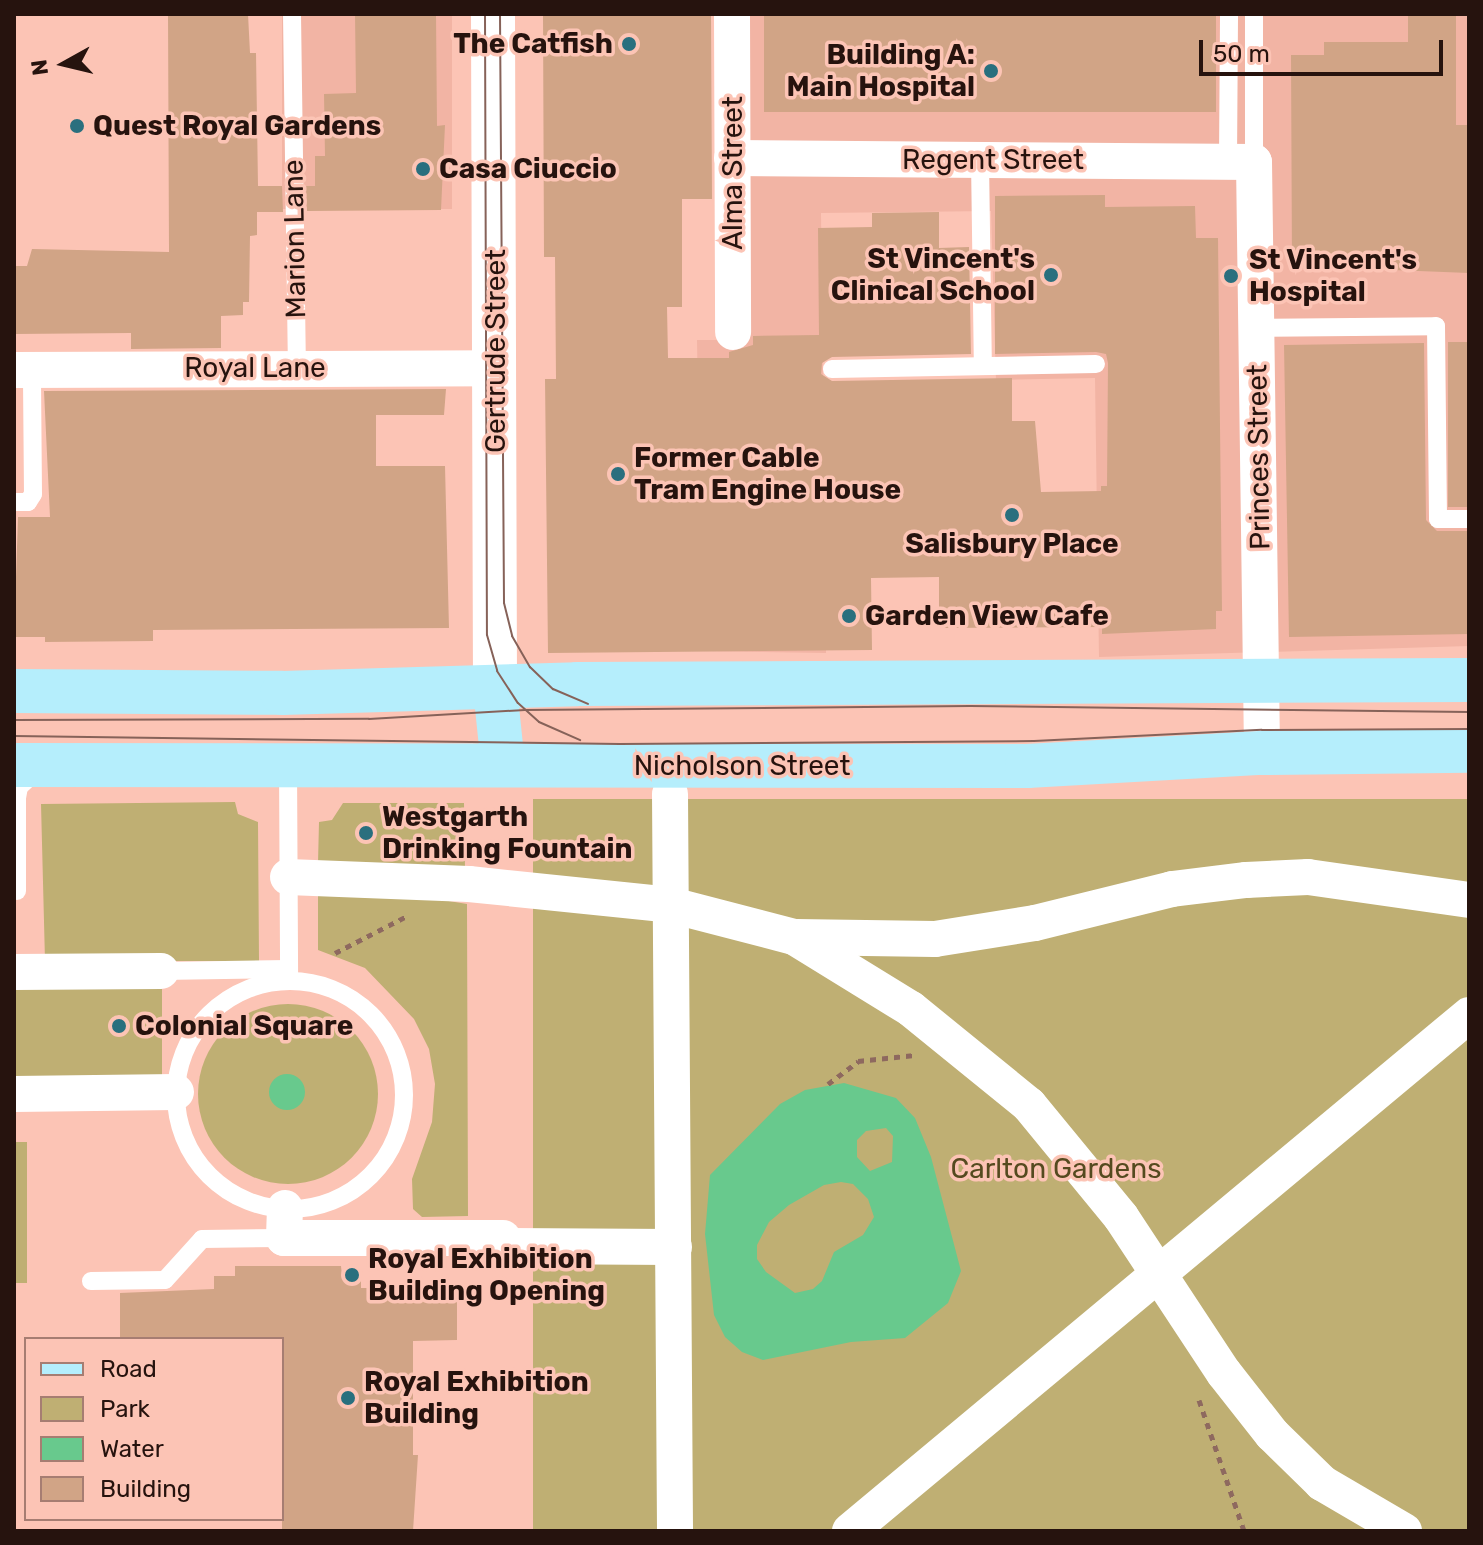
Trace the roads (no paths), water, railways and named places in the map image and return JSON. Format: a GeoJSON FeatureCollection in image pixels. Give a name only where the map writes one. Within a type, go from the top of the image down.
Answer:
{"type":"FeatureCollection","features":[{"type":"Feature","properties":{"kind":"main road"},"geometry":{"type":"LineString","coordinates":[[14,691],[282,693],[495,688],[1469,680]]}},
{"type":"Feature","properties":{"kind":"main road"},"geometry":{"type":"LineString","coordinates":[[495,688],[503,765]]}},
{"type":"Feature","properties":{"kind":"main road","name":"Nicholson Street"},"geometry":{"type":"LineString","coordinates":[[14,765],[57,762],[1027,766],[1262,753],[1469,751]]}},
{"type":"Feature","properties":{"kind":"street","name":"Gertrude Street"},"geometry":{"type":"LineString","coordinates":[[493,14],[495,688]]}},
{"type":"Feature","properties":{"kind":"street","name":"Alma Street"},"geometry":{"type":"LineString","coordinates":[[732,14],[733,332]]}},
{"type":"Feature","properties":{"kind":"street","name":"Regent Street"},"geometry":{"type":"LineString","coordinates":[[732,158],[1241,162]]}},
{"type":"Feature","properties":{"kind":"street","name":"Princes Street"},"geometry":{"type":"LineString","coordinates":[[1241,162],[1257,328],[1262,753]]}},
{"type":"Feature","properties":{"kind":"street","name":"Royal Lane"},"geometry":{"type":"LineString","coordinates":[[23,370],[496,368]]}},
{"type":"Feature","properties":{"kind":"street"},"geometry":{"type":"LineString","coordinates":[[670,794],[675,1531]]}},
{"type":"Feature","properties":{"kind":"street"},"geometry":{"type":"LineString","coordinates":[[288,877],[455,883],[671,905],[794,937],[949,937],[1035,923],[1172,889],[1246,880],[1308,877],[1469,900]]}},
{"type":"Feature","properties":{"kind":"street"},"geometry":{"type":"LineString","coordinates":[[1409,893],[1469,927]]}},
{"type":"Feature","properties":{"kind":"street"},"geometry":{"type":"LineString","coordinates":[[794,937],[911,1009],[1029,1105],[1121,1217],[1224,1373],[1272,1434],[1322,1483],[1404,1531]]}},
{"type":"Feature","properties":{"kind":"street"},"geometry":{"type":"LineString","coordinates":[[14,972],[161,971]]}},
{"type":"Feature","properties":{"kind":"street"},"geometry":{"type":"LineString","coordinates":[[850,1531],[1469,1015]]}},
{"type":"Feature","properties":{"kind":"street"},"geometry":{"type":"LineString","coordinates":[[14,1094],[176,1092]]}},
{"type":"Feature","properties":{"kind":"street"},"geometry":{"type":"LineString","coordinates":[[284,1223],[503,1242],[674,1247]]}},
{"type":"Feature","properties":{"kind":"lane","name":"Marion Lane"},"geometry":{"type":"LineString","coordinates":[[292,14],[297,367]]}},
{"type":"Feature","properties":{"kind":"lane"},"geometry":{"type":"LineString","coordinates":[[1229,14],[1241,162]]}},
{"type":"Feature","properties":{"kind":"lane"},"geometry":{"type":"LineString","coordinates":[[1241,162],[1254,14]]}},
{"type":"Feature","properties":{"kind":"lane"},"geometry":{"type":"LineString","coordinates":[[980,160],[983,366]]}},
{"type":"Feature","properties":{"kind":"lane"},"geometry":{"type":"LineString","coordinates":[[1257,328],[1436,326],[1438,519],[1469,519]]}},
{"type":"Feature","properties":{"kind":"lane"},"geometry":{"type":"LineString","coordinates":[[832,369],[1096,364]]}},
{"type":"Feature","properties":{"kind":"lane"},"geometry":{"type":"LineString","coordinates":[[14,502],[28,502],[33,494],[23,370]]}},
{"type":"Feature","properties":{"kind":"lane"},"geometry":{"type":"LineString","coordinates":[[17,891],[19,787],[26,777],[57,762]]}},
{"type":"Feature","properties":{"kind":"lane"},"geometry":{"type":"LineString","coordinates":[[288,764],[288,975]]}},
{"type":"Feature","properties":{"kind":"lane"},"geometry":{"type":"LineString","coordinates":[[91,1281],[165,1280],[202,1239],[284,1223],[340,1199],[371,1177],[394,1145],[405,1108],[402,1069],[387,1033],[361,1004],[327,986],[288,975],[161,971]]}},
{"type":"Feature","properties":{"kind":"lane"},"geometry":{"type":"LineString","coordinates":[[284,1223],[264,1207],[228,1191],[199,1165],[181,1131],[176,1092],[182,1058],[198,1027],[223,1002],[254,986],[288,975]]}},
{"type":"Feature","properties":{"kind":"water"},"geometry":{"type":"Polygon","coordinates":[[[287,1074],[300,1079],[305,1092],[300,1105],[287,1110],[274,1105],[269,1092],[274,1079],[287,1074]]]}},
{"type":"Feature","properties":{"kind":"water"},"geometry":{"type":"Polygon","coordinates":[[[844,1083],[896,1098],[915,1118],[931,1157],[961,1271],[948,1303],[905,1338],[851,1342],[763,1360],[742,1352],[725,1337],[714,1315],[705,1234],[710,1175],[780,1104],[805,1090],[844,1083]],[[886,1128],[866,1131],[857,1140],[857,1157],[870,1171],[892,1162],[893,1136],[886,1128]],[[841,1182],[824,1185],[789,1205],[769,1222],[757,1245],[757,1259],[766,1272],[795,1293],[813,1289],[822,1281],[834,1252],[863,1235],[874,1217],[868,1199],[853,1184],[841,1182]]]}},
{"type":"Feature","properties":{"kind":"tram line"},"geometry":{"type":"LineString","coordinates":[[485,14],[487,635],[497,671],[518,703],[539,722],[580,740]]}},
{"type":"Feature","properties":{"kind":"tram line"},"geometry":{"type":"LineString","coordinates":[[500,14],[504,603],[512,636],[530,667],[553,689],[588,704]]}},
{"type":"Feature","properties":{"kind":"tram line"},"geometry":{"type":"LineString","coordinates":[[14,720],[369,719],[525,710],[970,706],[1469,712]]}},
{"type":"Feature","properties":{"kind":"tram line"},"geometry":{"type":"LineString","coordinates":[[14,736],[620,744],[1034,741],[1262,730],[1469,729]]}},
{"type":"Feature","properties":{"kind":"place","name":"The Catfish"},"geometry":{"type":"Point","coordinates":[629,44]}},
{"type":"Feature","properties":{"kind":"place","name":"Building A: Main Hospital"},"geometry":{"type":"Point","coordinates":[991,71]}},
{"type":"Feature","properties":{"kind":"place","name":"Quest Royal Gardens"},"geometry":{"type":"Point","coordinates":[77,126]}},
{"type":"Feature","properties":{"kind":"place","name":"Casa Ciuccio"},"geometry":{"type":"Point","coordinates":[423,169]}},
{"type":"Feature","properties":{"kind":"place","name":"St Vincent's Clinical School"},"geometry":{"type":"Point","coordinates":[1051,275]}},
{"type":"Feature","properties":{"kind":"place","name":"St Vincent's Hospital"},"geometry":{"type":"Point","coordinates":[1231,276]}},
{"type":"Feature","properties":{"kind":"place","name":"Former Cable Tram Engine House"},"geometry":{"type":"Point","coordinates":[618,474]}},
{"type":"Feature","properties":{"kind":"place","name":"Salisbury Place"},"geometry":{"type":"Point","coordinates":[1012,515]}},
{"type":"Feature","properties":{"kind":"place","name":"Garden View Cafe"},"geometry":{"type":"Point","coordinates":[849,616]}},
{"type":"Feature","properties":{"kind":"place","name":"Westgarth Drinking Fountain"},"geometry":{"type":"Point","coordinates":[366,833]}},
{"type":"Feature","properties":{"kind":"place","name":"Colonial Square"},"geometry":{"type":"Point","coordinates":[119,1026]}},
{"type":"Feature","properties":{"kind":"place","name":"Royal Exhibition Building Opening"},"geometry":{"type":"Point","coordinates":[352,1275]}},
{"type":"Feature","properties":{"kind":"place","name":"Royal Exhibition Building"},"geometry":{"type":"Point","coordinates":[348,1398]}},
{"type":"Feature","properties":{"kind":"park label","name":"Carlton Gardens"},"geometry":{"type":"Point","coordinates":[1056,1169]}}]}
